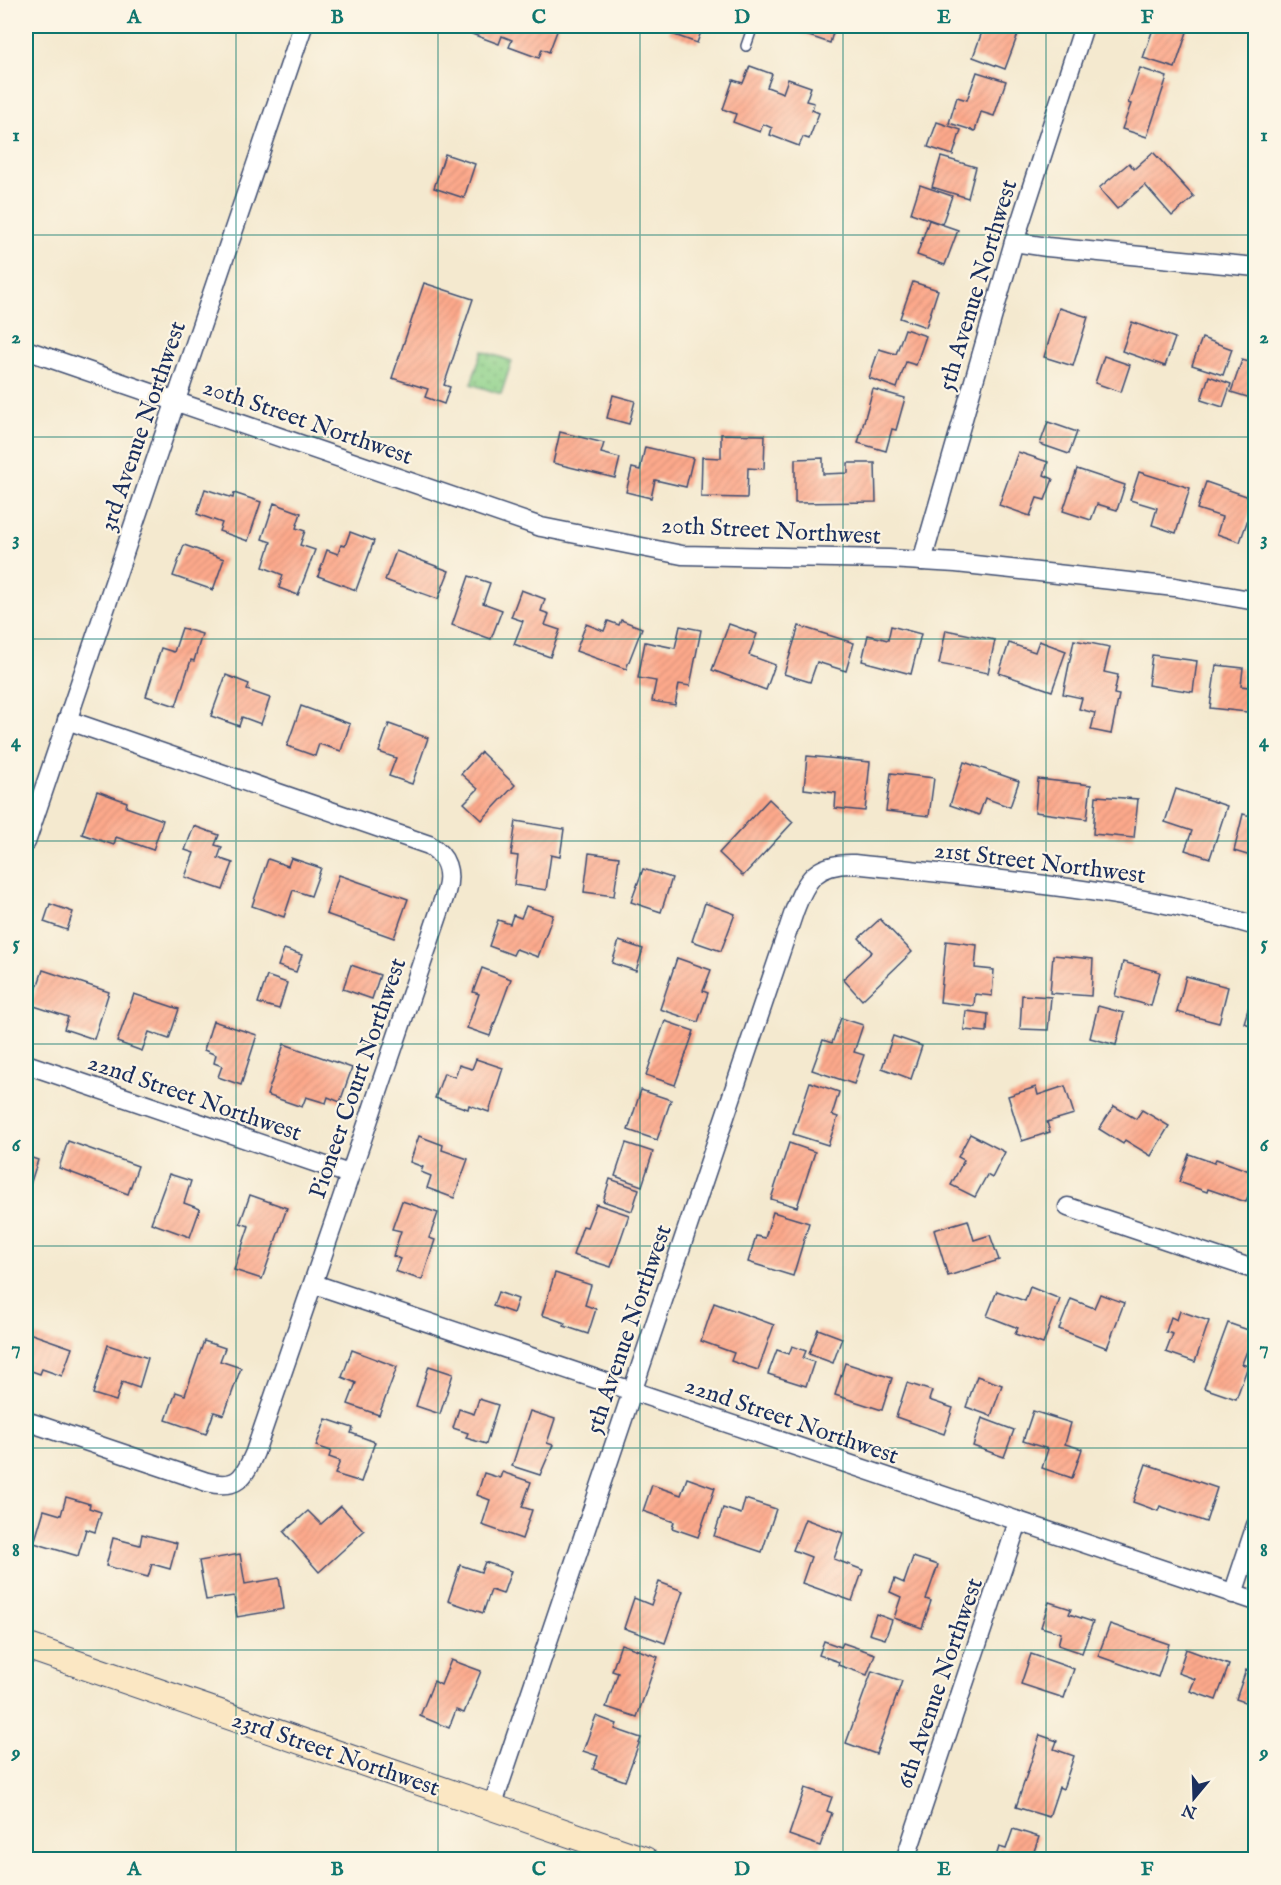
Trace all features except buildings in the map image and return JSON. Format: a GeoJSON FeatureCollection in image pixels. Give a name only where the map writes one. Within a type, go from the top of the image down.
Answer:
{"type":"FeatureCollection","features":[{"type":"Feature","properties":{"kind":"street","name":"3rd Avenue Northwest"},"geometry":{"type":"LineString","coordinates":[[26,842],[303,26]]}},
{"type":"Feature","properties":{"kind":"street","name":"5th Avenue Northwest"},"geometry":{"type":"LineString","coordinates":[[922,561],[1014,242],[1084,26]]}},
{"type":"Feature","properties":{"kind":"street"},"geometry":{"type":"LineString","coordinates":[[1014,242],[1256,267]]}},
{"type":"Feature","properties":{"kind":"street","name":"20th Street Northwest"},"geometry":{"type":"LineString","coordinates":[[26,350],[541,527],[682,555],[922,561],[1050,572],[1175,587],[1256,601]]}},
{"type":"Feature","properties":{"kind":"street","name":"Pioneer Court Northwest"},"geometry":{"type":"LineString","coordinates":[[26,1421],[207,1482],[219,1485],[232,1484],[242,1478],[248,1469],[314,1284],[349,1174],[446,892],[449,876],[446,862],[436,849],[419,841],[67,720]]}},
{"type":"Feature","properties":{"kind":"street","name":"21st Street Northwest"},"geometry":{"type":"LineString","coordinates":[[818,871],[839,863],[854,864],[1072,888],[1138,898],[1256,926]]}},
{"type":"Feature","properties":{"kind":"street","name":"5th Avenue Northwest"},"geometry":{"type":"LineString","coordinates":[[492,1807],[794,912],[808,881],[818,871]]}},
{"type":"Feature","properties":{"kind":"street","name":"22nd Street Northwest"},"geometry":{"type":"LineString","coordinates":[[26,1064],[349,1174]]}},
{"type":"Feature","properties":{"kind":"street"},"geometry":{"type":"LineString","coordinates":[[1068,1207],[1256,1270]]}},
{"type":"Feature","properties":{"kind":"street","name":"22nd Street Northwest"},"geometry":{"type":"LineString","coordinates":[[314,1284],[1256,1601]]}},
{"type":"Feature","properties":{"kind":"street","name":"6th Avenue Northwest"},"geometry":{"type":"LineString","coordinates":[[905,1860],[1018,1522]]}},
{"type":"Feature","properties":{"kind":"street"},"geometry":{"type":"LineString","coordinates":[[1233,1594],[1256,1525]]}},
{"type":"Feature","properties":{"kind":"street","name":"23rd Street Northwest"},"geometry":{"type":"LineString","coordinates":[[26,1646],[645,1860]]}},
{"type":"Feature","properties":{"kind":"lane"},"geometry":{"type":"LineString","coordinates":[[746,46],[753,26]]}},
{"type":"Feature","properties":{"kind":"green space"},"geometry":{"type":"Polygon","coordinates":[[[482,351],[512,361],[501,394],[471,384],[482,351]]]}}]}
